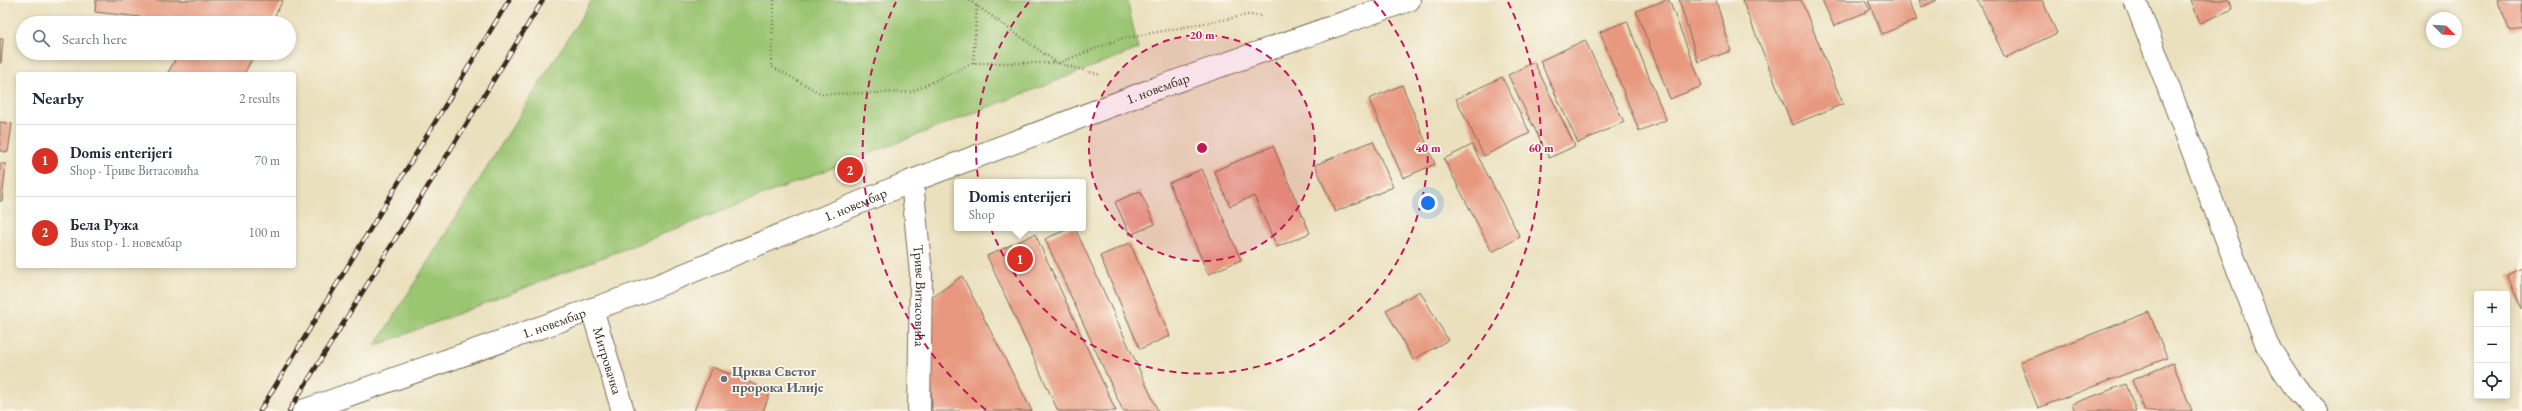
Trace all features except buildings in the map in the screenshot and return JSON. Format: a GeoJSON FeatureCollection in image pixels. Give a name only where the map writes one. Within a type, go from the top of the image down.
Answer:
{"type":"FeatureCollection","features":[{"type":"Feature","properties":{"kind":"main road","name":"1. новембар"},"geometry":{"type":"LineString","coordinates":[[303,411],[647,290],[912,181],[1157,88],[1409,0]]}},
{"type":"Feature","properties":{"kind":"main road"},"geometry":{"type":"LineString","coordinates":[[2135,0],[2267,345],[2296,389],[2317,411]]}},
{"type":"Feature","properties":{"kind":"main road","name":"Триве Витасовића"},"geometry":{"type":"LineString","coordinates":[[912,181],[921,274],[919,411]]}},
{"type":"Feature","properties":{"kind":"main road","name":"Митровачка"},"geometry":{"type":"LineString","coordinates":[[592,310],[623,411]]}},
{"type":"Feature","properties":{"kind":"path"},"geometry":{"type":"LineString","coordinates":[[774,0],[771,66],[822,94],[911,92],[973,63],[1057,63],[1120,39],[1248,15],[1271,17]]}},
{"type":"Feature","properties":{"kind":"path"},"geometry":{"type":"LineString","coordinates":[[969,0],[1057,63]]}},
{"type":"Feature","properties":{"kind":"path"},"geometry":{"type":"LineString","coordinates":[[973,63],[977,5]]}},
{"type":"Feature","properties":{"kind":"green space"},"geometry":{"type":"Polygon","coordinates":[[[592,0],[1127,0],[1138,49],[375,346],[592,0]]]}},
{"type":"Feature","properties":{"kind":"railway"},"geometry":{"type":"LineString","coordinates":[[260,411],[509,0]]}},
{"type":"Feature","properties":{"kind":"railway"},"geometry":{"type":"LineString","coordinates":[[289,411],[543,0]]}},
{"type":"Feature","properties":{"kind":"place","name":"Бела Ружа"},"geometry":{"type":"Point","coordinates":[850,170]}},
{"type":"Feature","properties":{"kind":"place","name":"Domis enterijeri"},"geometry":{"type":"Point","coordinates":[1020,259]}},
{"type":"Feature","properties":{"kind":"place","name":"Црква Светог пророка Илије"},"geometry":{"type":"Point","coordinates":[724,379]}}]}
